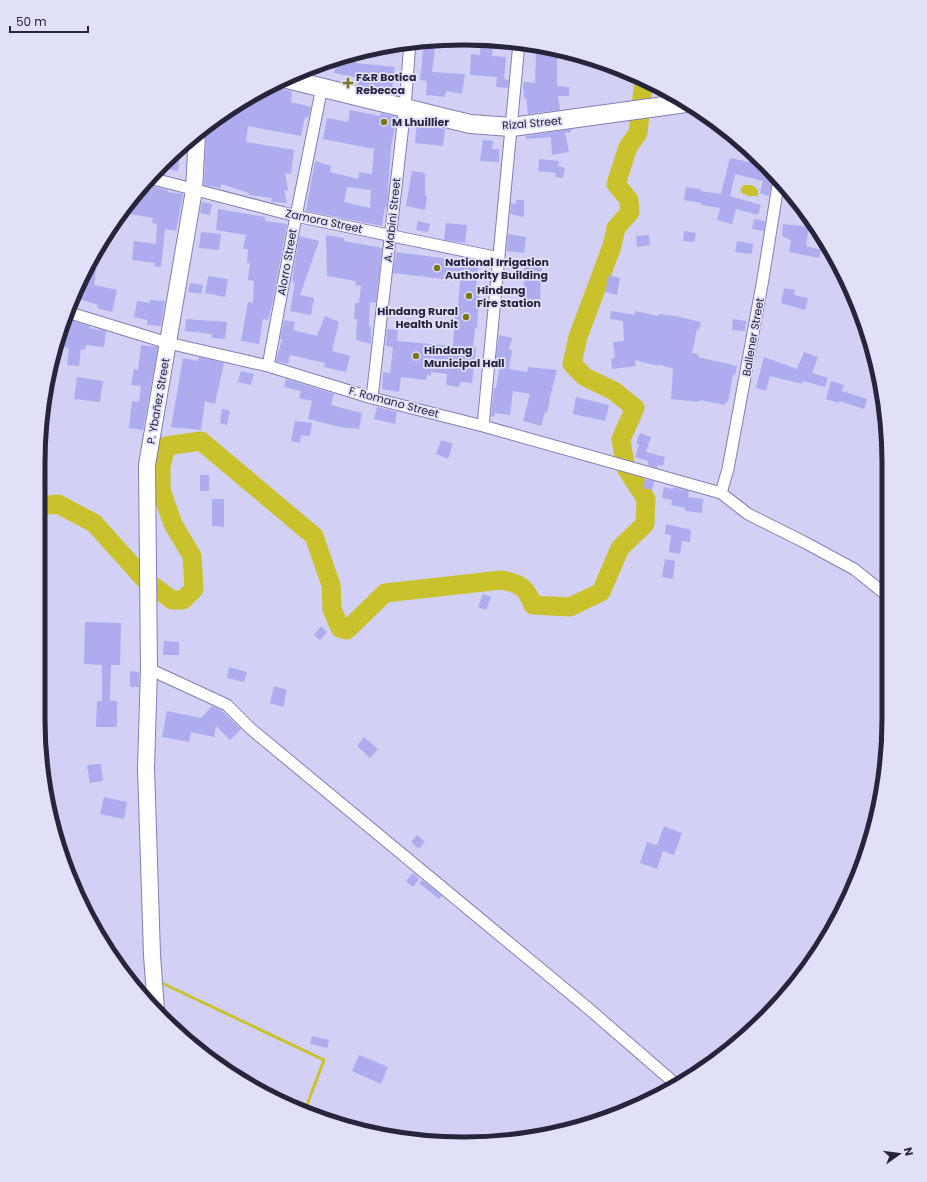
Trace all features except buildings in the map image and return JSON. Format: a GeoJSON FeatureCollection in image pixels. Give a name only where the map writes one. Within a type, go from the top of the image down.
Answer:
{"type":"FeatureCollection","features":[{"type":"Feature","properties":{"kind":"main road","name":"Rizal Street"},"geometry":{"type":"LineString","coordinates":[[295,81],[470,124],[512,127],[678,104]]}},
{"type":"Feature","properties":{"kind":"street","name":"A. Mabini Street"},"geometry":{"type":"LineString","coordinates":[[372,398],[377,372],[389,235],[405,107],[409,49]]}},
{"type":"Feature","properties":{"kind":"street"},"geometry":{"type":"LineString","coordinates":[[483,426],[519,49]]}},
{"type":"Feature","properties":{"kind":"street","name":"Alorro Street"},"geometry":{"type":"LineString","coordinates":[[268,366],[322,87]]}},
{"type":"Feature","properties":{"kind":"street","name":"P. Ybañez Street"},"geometry":{"type":"LineString","coordinates":[[155,1001],[152,955],[146,768],[148,669],[147,465],[194,190],[197,142]]}},
{"type":"Feature","properties":{"kind":"street","name":"Zamora Street"},"geometry":{"type":"LineString","coordinates":[[157,180],[296,216],[499,258]]}},
{"type":"Feature","properties":{"kind":"street","name":"Ballener Street"},"geometry":{"type":"LineString","coordinates":[[721,493],[731,454],[764,279],[778,188]]}},
{"type":"Feature","properties":{"kind":"street","name":"F. Romano Street"},"geometry":{"type":"LineString","coordinates":[[73,314],[168,343],[268,366],[372,398],[483,426],[721,493]]}},
{"type":"Feature","properties":{"kind":"street"},"geometry":{"type":"LineString","coordinates":[[721,493],[748,514],[854,569],[882,591]]}},
{"type":"Feature","properties":{"kind":"street"},"geometry":{"type":"LineString","coordinates":[[148,669],[227,705],[251,729],[589,1009],[673,1081]]}},
{"type":"Feature","properties":{"kind":"shaded area"},"geometry":{"type":"Polygon","coordinates":[[[744,185],[752,185],[758,190],[758,196],[749,196],[742,193],[740,189],[744,185]]]}},
{"type":"Feature","properties":{"kind":"waterway"},"geometry":{"type":"LineString","coordinates":[[625,464],[621,439],[635,408],[614,391],[585,377],[572,364],[578,337],[612,246],[616,228],[630,212],[629,200],[616,184],[628,147],[638,133],[643,85]]}},
{"type":"Feature","properties":{"kind":"waterway"},"geometry":{"type":"LineString","coordinates":[[152,585],[172,600],[183,600],[194,589],[192,556],[173,524],[161,490],[161,467],[166,446],[201,441],[314,536],[331,585],[332,609],[340,628],[347,630],[385,593],[501,580],[518,584],[522,587],[528,594],[533,605],[570,607],[601,592],[620,548],[645,524],[646,499],[626,468]]}},
{"type":"Feature","properties":{"kind":"waterway"},"geometry":{"type":"LineString","coordinates":[[45,505],[58,504],[94,523],[146,581]]}},
{"type":"Feature","properties":{"kind":"waterway"},"geometry":{"type":"LineString","coordinates":[[164,984],[324,1060],[306,1106]]}},
{"type":"Feature","properties":{"kind":"place","name":"F&R Botica Rebecca"},"geometry":{"type":"Point","coordinates":[348,83]}},
{"type":"Feature","properties":{"kind":"place","name":"M Lhuillier"},"geometry":{"type":"Point","coordinates":[384,122]}},
{"type":"Feature","properties":{"kind":"place","name":"National Irrigation Authority Building"},"geometry":{"type":"Point","coordinates":[437,268]}},
{"type":"Feature","properties":{"kind":"place","name":"Hindang Fire Station"},"geometry":{"type":"Point","coordinates":[469,296]}},
{"type":"Feature","properties":{"kind":"place","name":"Hindang Rural Health Unit"},"geometry":{"type":"Point","coordinates":[466,317]}},
{"type":"Feature","properties":{"kind":"place","name":"Hindang Municipal Hall"},"geometry":{"type":"Point","coordinates":[416,356]}}]}
